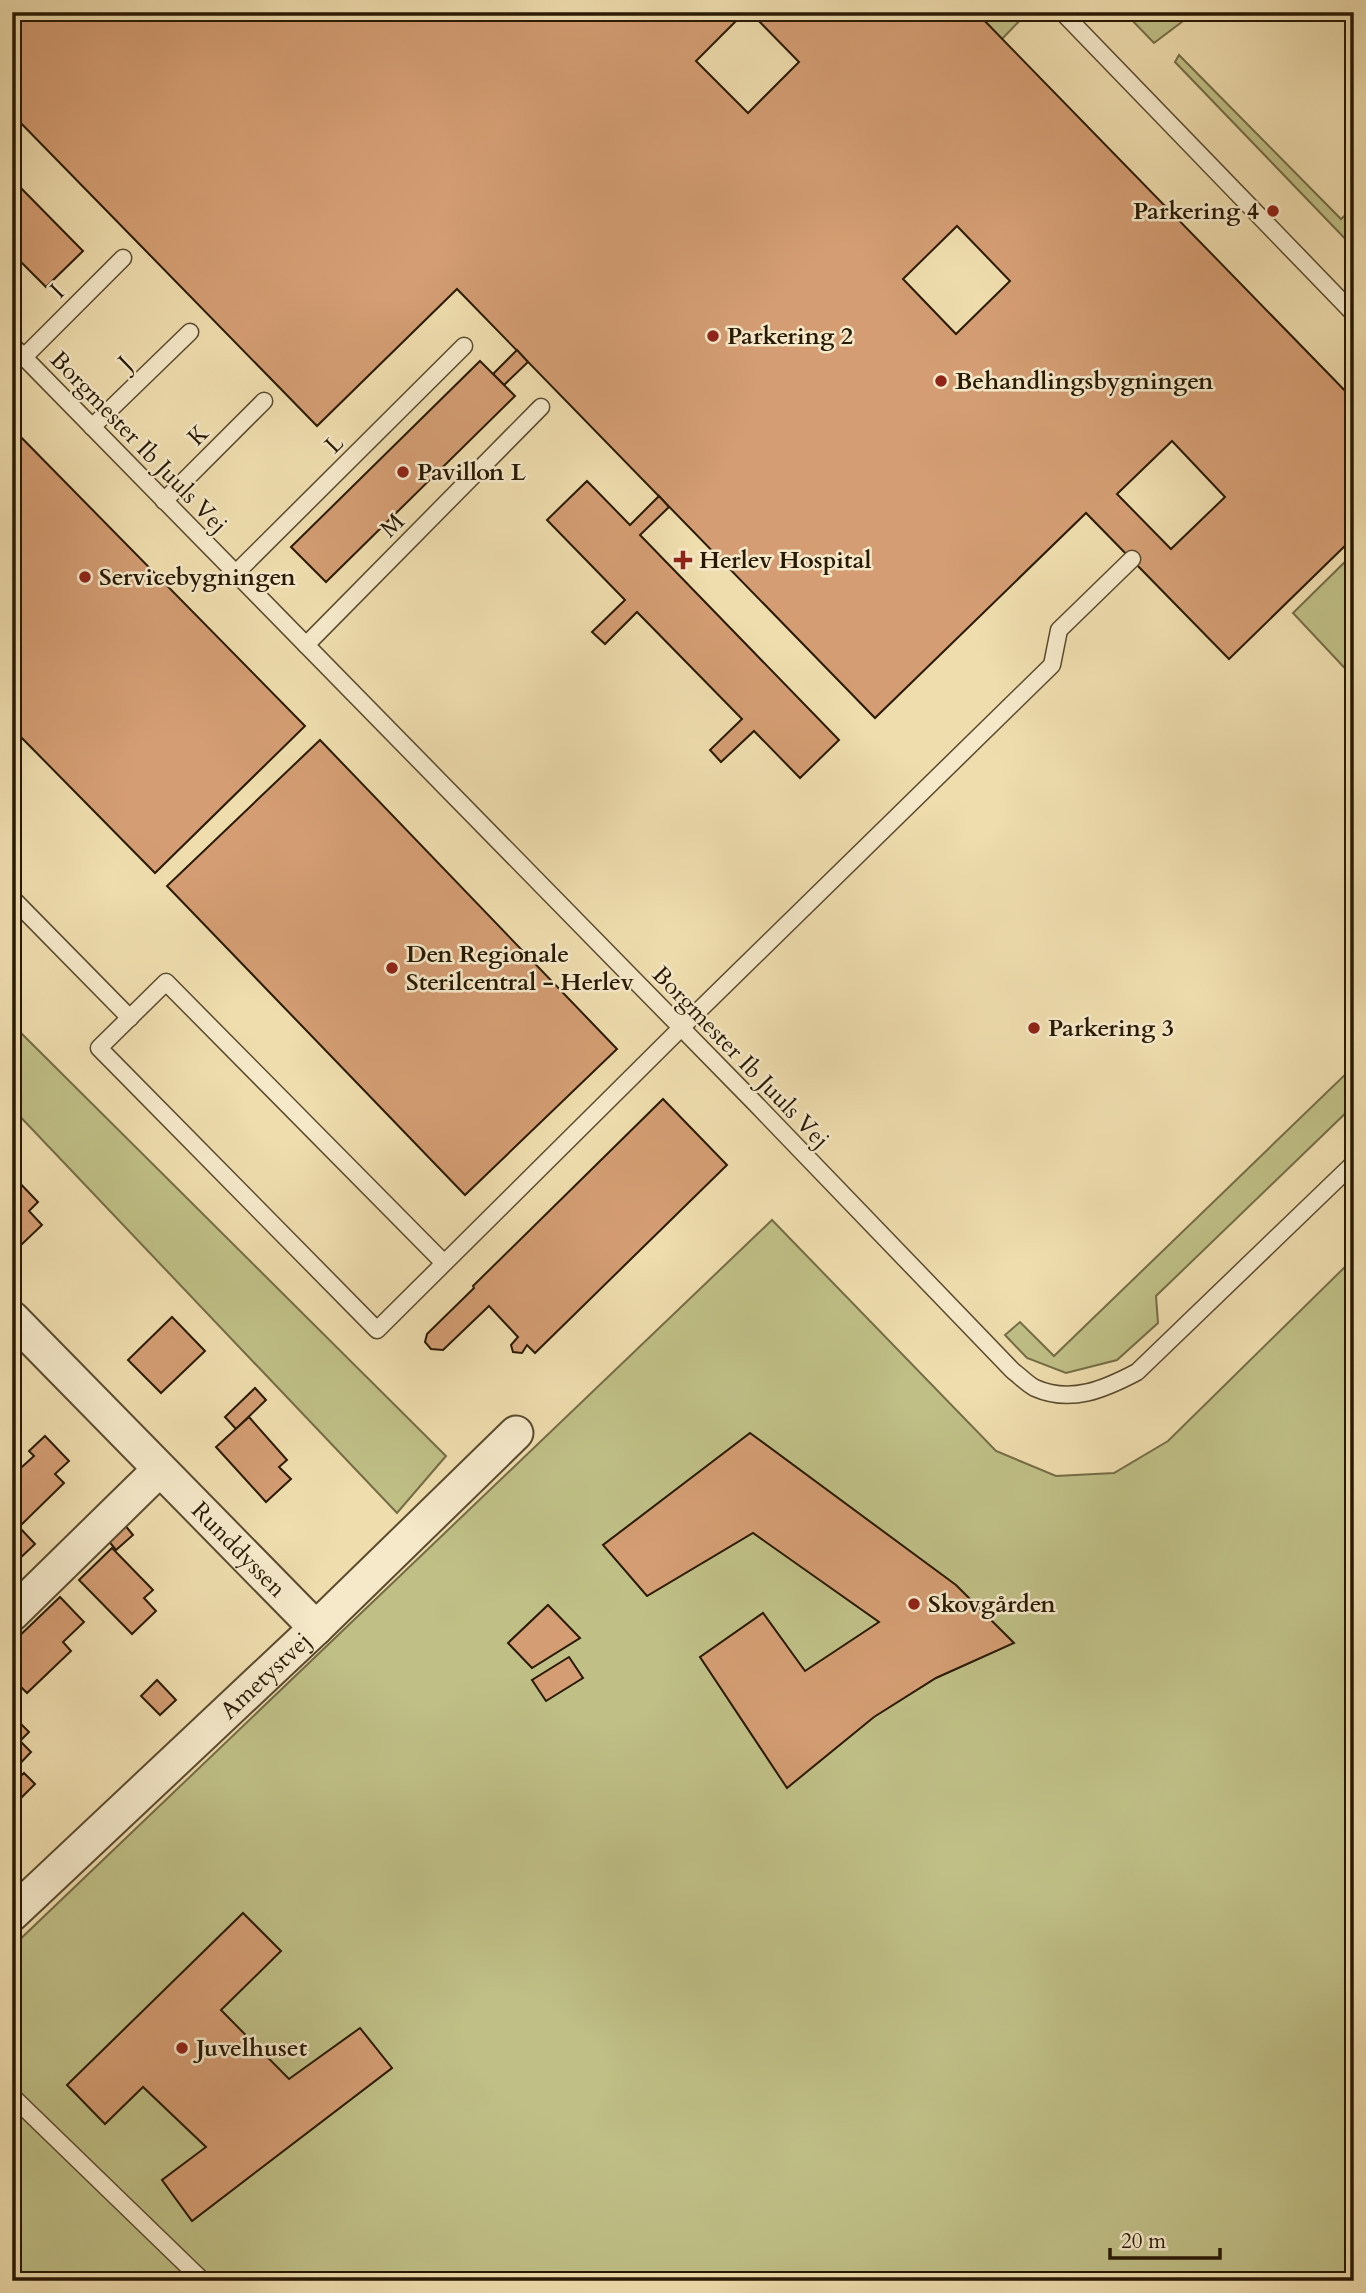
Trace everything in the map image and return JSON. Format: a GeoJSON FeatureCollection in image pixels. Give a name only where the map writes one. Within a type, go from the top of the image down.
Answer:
{"type":"FeatureCollection","features":[{"type":"Feature","properties":{"kind":"street","name":"Runddyssen"},"geometry":{"type":"LineString","coordinates":[[12,1318],[316,1628]]}},
{"type":"Feature","properties":{"kind":"street","name":"Ametystvej"},"geometry":{"type":"LineString","coordinates":[[12,1914],[316,1628],[516,1433]]}},
{"type":"Feature","properties":{"kind":"street"},"geometry":{"type":"LineString","coordinates":[[12,1614],[159,1470]]}},
{"type":"Feature","properties":{"kind":"lane"},"geometry":{"type":"LineString","coordinates":[[1062,12],[1354,314]]}},
{"type":"Feature","properties":{"kind":"lane","name":"I"},"geometry":{"type":"LineString","coordinates":[[18,351],[123,258]]}},
{"type":"Feature","properties":{"kind":"lane","name":"J"},"geometry":{"type":"LineString","coordinates":[[92,427],[190,332]]}},
{"type":"Feature","properties":{"kind":"lane","name":"L"},"geometry":{"type":"LineString","coordinates":[[236,573],[464,346]]}},
{"type":"Feature","properties":{"kind":"lane","name":"Borgmester Ib Juuls Vej"},"geometry":{"type":"LineString","coordinates":[[18,351],[1013,1371],[1034,1388],[1057,1394],[1082,1395],[1108,1387],[1137,1371],[1354,1163]]}},
{"type":"Feature","properties":{"kind":"lane","name":"K"},"geometry":{"type":"LineString","coordinates":[[164,501],[264,401]]}},
{"type":"Feature","properties":{"kind":"lane","name":"M"},"geometry":{"type":"LineString","coordinates":[[306,645],[541,407]]}},
{"type":"Feature","properties":{"kind":"lane"},"geometry":{"type":"LineString","coordinates":[[444,1263],[166,982],[99,1048],[377,1330],[1052,665],[1059,630],[1132,559]]}},
{"type":"Feature","properties":{"kind":"lane"},"geometry":{"type":"LineString","coordinates":[[12,898],[130,1017]]}},
{"type":"Feature","properties":{"kind":"lane"},"geometry":{"type":"LineString","coordinates":[[12,2096],[203,2281]]}},
{"type":"Feature","properties":{"kind":"green space"},"geometry":{"type":"Polygon","coordinates":[[[976,12],[1028,12],[1002,39],[976,12]]]}},
{"type":"Feature","properties":{"kind":"green space"},"geometry":{"type":"Polygon","coordinates":[[[1124,12],[1195,12],[1154,43],[1124,12]]]}},
{"type":"Feature","properties":{"kind":"green space"},"geometry":{"type":"Polygon","coordinates":[[[1179,55],[1341,219],[1354,207],[1354,216],[1347,224],[1354,232],[1354,248],[1175,62],[1179,55]]]}},
{"type":"Feature","properties":{"kind":"green space"},"geometry":{"type":"Polygon","coordinates":[[[1354,553],[1354,678],[1293,613],[1354,553]]]}},
{"type":"Feature","properties":{"kind":"green space"},"geometry":{"type":"Polygon","coordinates":[[[12,1024],[446,1456],[397,1513],[12,1108],[12,1024]]]}},
{"type":"Feature","properties":{"kind":"green space"},"geometry":{"type":"Polygon","coordinates":[[[1354,1066],[1354,1105],[1156,1296],[1158,1323],[1117,1360],[1066,1373],[1027,1358],[1005,1335],[1020,1322],[1054,1356],[1354,1066]]]}},
{"type":"Feature","properties":{"kind":"green space"},"geometry":{"type":"Polygon","coordinates":[[[772,1220],[996,1451],[1056,1476],[1114,1473],[1168,1441],[1354,1258],[1354,2281],[12,2281],[12,1947],[772,1220]]]}},
{"type":"Feature","properties":{"kind":"building","name":"Behandlingsbygningen"},"geometry":{"type":"Polygon","coordinates":[[[12,12],[745,12],[696,61],[748,113],[799,62],[750,12],[976,12],[1354,400],[1354,537],[1229,659],[1086,513],[875,718],[457,289],[317,426],[12,114],[12,12]],[[957,226],[903,279],[956,334],[1010,281],[957,226]],[[1172,441],[1117,494],[1171,549],[1225,497],[1172,441]]]}},
{"type":"Feature","properties":{"kind":"building"},"geometry":{"type":"Polygon","coordinates":[[[12,179],[83,251],[46,287],[12,253],[12,179]]]}},
{"type":"Feature","properties":{"kind":"building"},"geometry":{"type":"Polygon","coordinates":[[[517,350],[528,362],[504,385],[493,374],[517,350]]]}},
{"type":"Feature","properties":{"kind":"building","name":"Pavillon L"},"geometry":{"type":"Polygon","coordinates":[[[480,361],[515,396],[326,582],[291,547],[480,361]]]}},
{"type":"Feature","properties":{"kind":"building","name":"Servicebygningen"},"geometry":{"type":"Polygon","coordinates":[[[12,428],[305,726],[155,873],[12,728],[12,428]]]}},
{"type":"Feature","properties":{"kind":"building"},"geometry":{"type":"Polygon","coordinates":[[[587,481],[630,525],[659,496],[669,507],[640,535],[839,740],[800,778],[754,731],[721,762],[710,750],[742,719],[637,612],[605,644],[592,632],[625,600],[547,520],[587,481]]]}},
{"type":"Feature","properties":{"kind":"building","name":"Den Regionale Sterilcentral - Herlev"},"geometry":{"type":"Polygon","coordinates":[[[320,740],[617,1049],[465,1195],[167,886],[320,740]]]}},
{"type":"Feature","properties":{"kind":"building"},"geometry":{"type":"Polygon","coordinates":[[[663,1099],[727,1165],[535,1353],[527,1345],[522,1353],[513,1352],[511,1345],[518,1337],[489,1306],[443,1350],[431,1349],[425,1342],[427,1334],[663,1099]]]}},
{"type":"Feature","properties":{"kind":"building"},"geometry":{"type":"Polygon","coordinates":[[[12,1175],[38,1202],[29,1211],[42,1225],[19,1247],[12,1241],[12,1175]]]}},
{"type":"Feature","properties":{"kind":"building"},"geometry":{"type":"Polygon","coordinates":[[[172,1317],[205,1351],[161,1393],[128,1360],[172,1317]]]}},
{"type":"Feature","properties":{"kind":"building"},"geometry":{"type":"Polygon","coordinates":[[[255,1388],[266,1400],[236,1429],[225,1417],[255,1388]]]}},
{"type":"Feature","properties":{"kind":"building"},"geometry":{"type":"Polygon","coordinates":[[[249,1417],[287,1460],[279,1467],[291,1479],[266,1502],[216,1447],[249,1417]]]}},
{"type":"Feature","properties":{"kind":"building","name":"Skovgården"},"geometry":{"type":"Polygon","coordinates":[[[750,1433],[956,1585],[1014,1643],[936,1678],[874,1717],[787,1788],[700,1657],[763,1613],[805,1671],[879,1622],[753,1533],[647,1596],[603,1545],[750,1433]]]}},
{"type":"Feature","properties":{"kind":"building"},"geometry":{"type":"Polygon","coordinates":[[[45,1436],[69,1461],[55,1474],[64,1483],[19,1527],[35,1544],[15,1563],[12,1561],[12,1476],[34,1456],[29,1451],[45,1436]]]}},
{"type":"Feature","properties":{"kind":"building"},"geometry":{"type":"Polygon","coordinates":[[[124,1524],[133,1535],[116,1550],[107,1539],[124,1524]]]}},
{"type":"Feature","properties":{"kind":"building"},"geometry":{"type":"Polygon","coordinates":[[[112,1548],[153,1590],[144,1598],[156,1611],[132,1634],[79,1580],[112,1548]]]}},
{"type":"Feature","properties":{"kind":"building"},"geometry":{"type":"Polygon","coordinates":[[[60,1597],[84,1622],[63,1642],[71,1651],[27,1693],[12,1678],[12,1643],[60,1597]]]}},
{"type":"Feature","properties":{"kind":"building"},"geometry":{"type":"Polygon","coordinates":[[[548,1605],[580,1638],[532,1668],[508,1643],[548,1605]]]}},
{"type":"Feature","properties":{"kind":"building"},"geometry":{"type":"Polygon","coordinates":[[[569,1657],[583,1678],[546,1701],[532,1680],[569,1657]]]}},
{"type":"Feature","properties":{"kind":"building"},"geometry":{"type":"Polygon","coordinates":[[[157,1680],[176,1700],[160,1715],[141,1696],[157,1680]]]}},
{"type":"Feature","properties":{"kind":"building"},"geometry":{"type":"Polygon","coordinates":[[[12,1715],[29,1732],[20,1741],[31,1752],[13,1771],[12,1715]]]}},
{"type":"Feature","properties":{"kind":"building"},"geometry":{"type":"Polygon","coordinates":[[[24,1773],[35,1784],[19,1800],[12,1792],[12,1784],[24,1773]]]}},
{"type":"Feature","properties":{"kind":"building","name":"Juvelhuset"},"geometry":{"type":"Polygon","coordinates":[[[243,1913],[281,1951],[221,2010],[289,2079],[360,2028],[392,2068],[192,2221],[162,2180],[206,2147],[143,2087],[105,2124],[67,2085],[243,1913]]]}},
{"type":"Feature","properties":{"kind":"place","name":"Parkering 4"},"geometry":{"type":"Point","coordinates":[1273,211]}},
{"type":"Feature","properties":{"kind":"place","name":"Parkering 2"},"geometry":{"type":"Point","coordinates":[713,336]}},
{"type":"Feature","properties":{"kind":"place","name":"Behandlingsbygningen"},"geometry":{"type":"Point","coordinates":[941,381]}},
{"type":"Feature","properties":{"kind":"place","name":"Pavillon L"},"geometry":{"type":"Point","coordinates":[403,472]}},
{"type":"Feature","properties":{"kind":"place","name":"Herlev Hospital"},"geometry":{"type":"Point","coordinates":[683,560]}},
{"type":"Feature","properties":{"kind":"place","name":"Servicebygningen"},"geometry":{"type":"Point","coordinates":[85,577]}},
{"type":"Feature","properties":{"kind":"place","name":"Den Regionale Sterilcentral - Herlev"},"geometry":{"type":"Point","coordinates":[392,968]}},
{"type":"Feature","properties":{"kind":"place","name":"Parkering 3"},"geometry":{"type":"Point","coordinates":[1034,1028]}},
{"type":"Feature","properties":{"kind":"place","name":"Skovgården"},"geometry":{"type":"Point","coordinates":[914,1604]}},
{"type":"Feature","properties":{"kind":"place","name":"Juvelhuset"},"geometry":{"type":"Point","coordinates":[182,2048]}}]}
